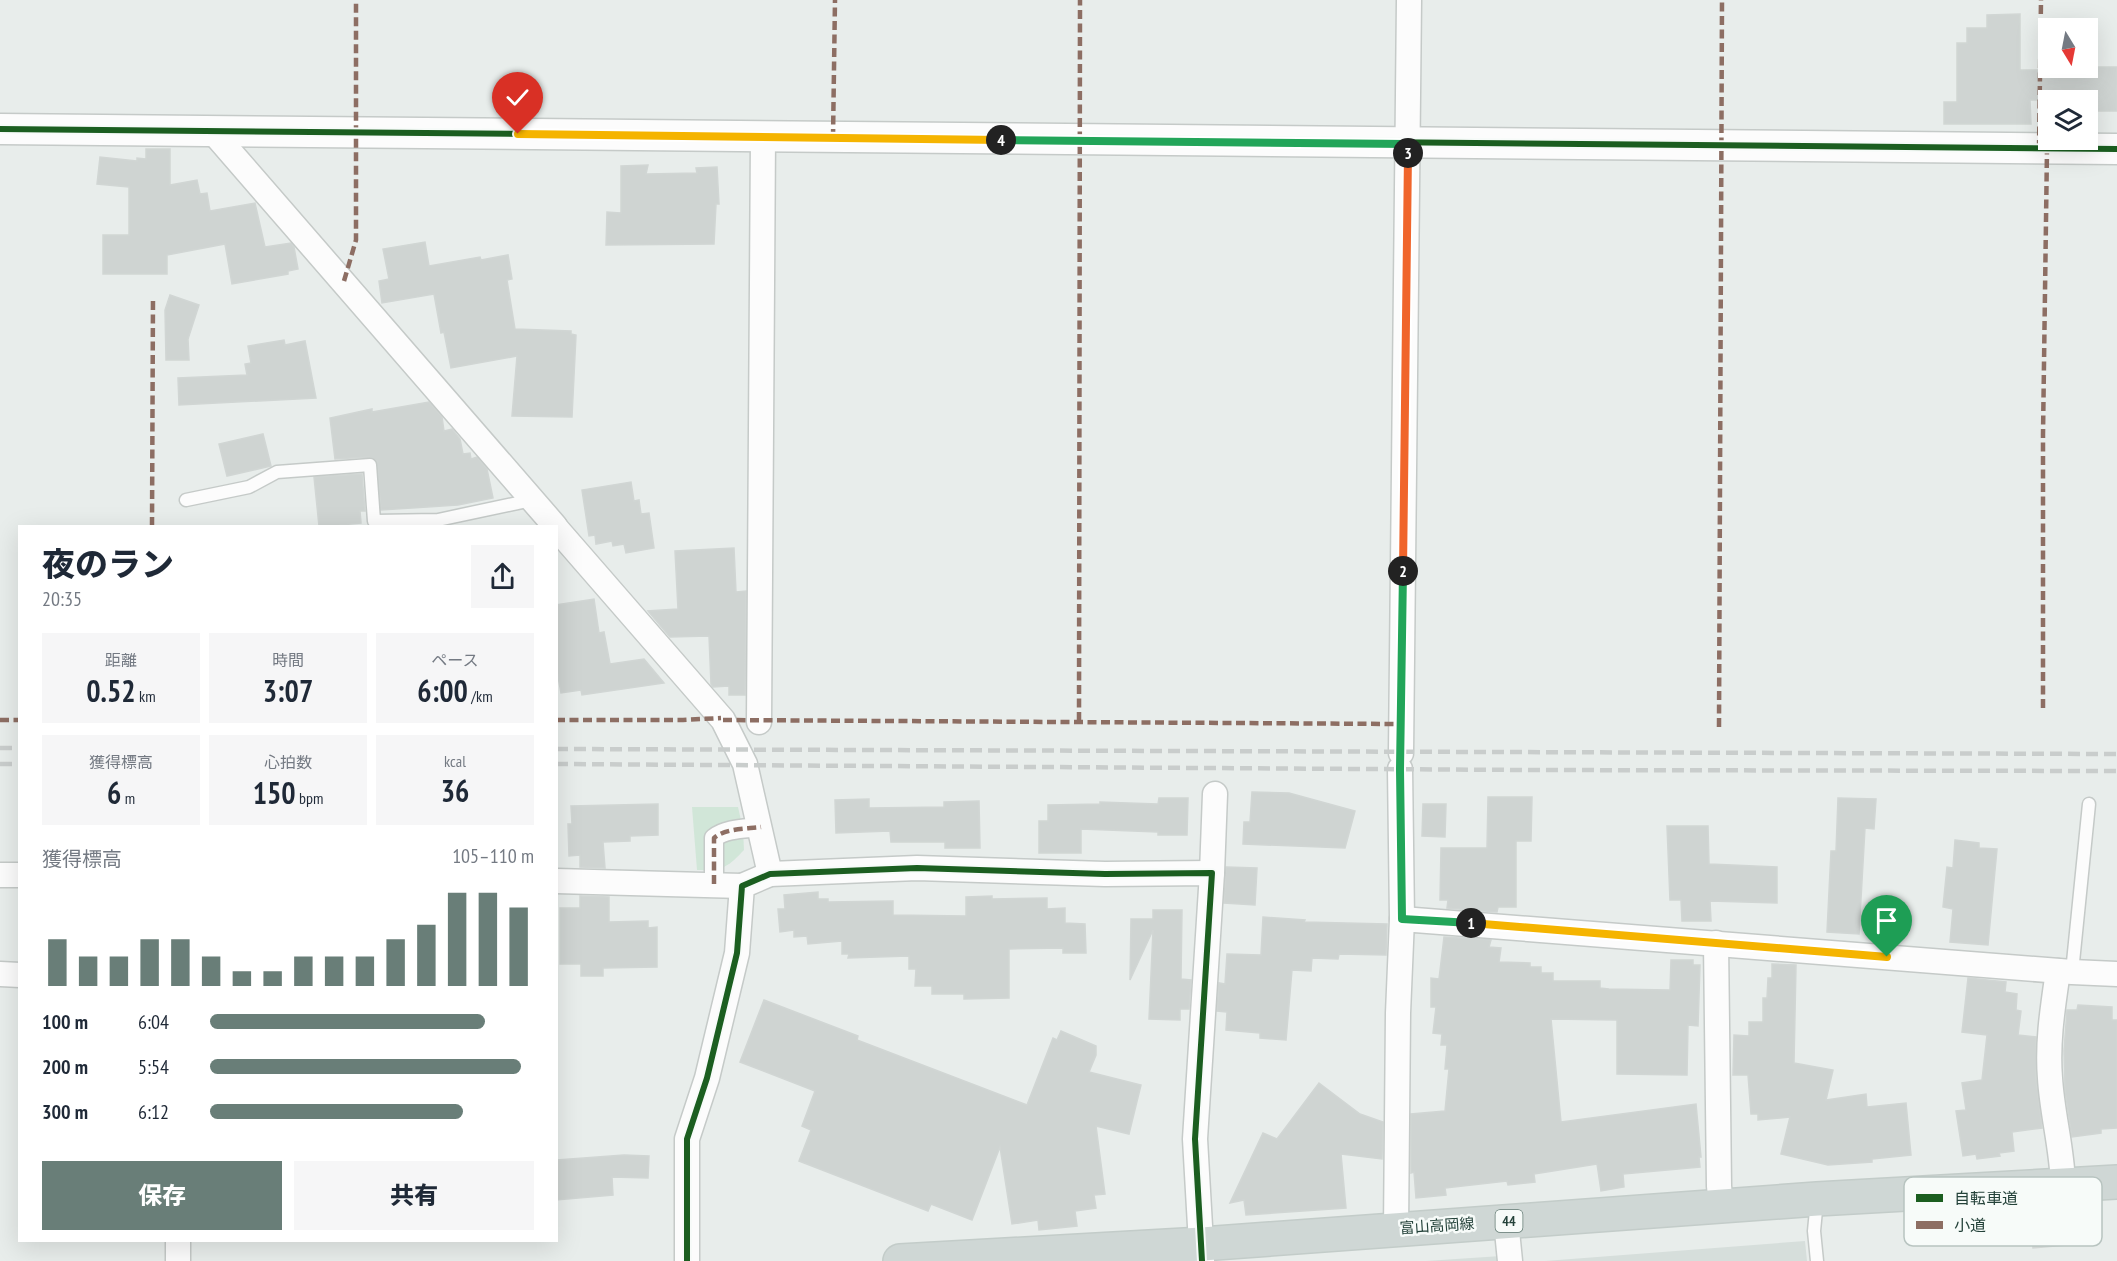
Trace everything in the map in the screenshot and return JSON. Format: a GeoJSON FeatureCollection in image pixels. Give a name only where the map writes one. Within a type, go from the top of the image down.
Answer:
{"type":"FeatureCollection","features":[{"type":"Feature","properties":{"kind":"main road","name":"富山高岡線"},"geometry":{"type":"LineString","coordinates":[[2102,1183],[2117,1182]]}},
{"type":"Feature","properties":{"kind":"main road","name":"富山高岡線"},"geometry":{"type":"LineString","coordinates":[[900,1261],[1202,1252],[1396,1229],[1904,1194]]}},
{"type":"Feature","properties":{"kind":"street"},"geometry":{"type":"LineString","coordinates":[[1396,1229],[1398,1013],[1402,919],[1401,761],[1409,0]]}},
{"type":"Feature","properties":{"kind":"street"},"geometry":{"type":"LineString","coordinates":[[0,129],[2117,149]]}},
{"type":"Feature","properties":{"kind":"street"},"geometry":{"type":"LineString","coordinates":[[212,131],[554,525]]}},
{"type":"Feature","properties":{"kind":"street"},"geometry":{"type":"LineString","coordinates":[[759,722],[763,137]]}},
{"type":"Feature","properties":{"kind":"street"},"geometry":{"type":"LineString","coordinates":[[558,529],[723,720],[745,764],[770,874]]}},
{"type":"Feature","properties":{"kind":"street"},"geometry":{"type":"LineString","coordinates":[[1202,1252],[1195,1139],[1215,794]]}},
{"type":"Feature","properties":{"kind":"street"},"geometry":{"type":"LineString","coordinates":[[714,885],[714,838],[719,834],[761,827]]}},
{"type":"Feature","properties":{"kind":"street"},"geometry":{"type":"LineString","coordinates":[[558,881],[742,886],[770,874],[917,868],[1105,874],[1212,873]]}},
{"type":"Feature","properties":{"kind":"street"},"geometry":{"type":"LineString","coordinates":[[0,875],[18,875]]}},
{"type":"Feature","properties":{"kind":"street"},"geometry":{"type":"LineString","coordinates":[[687,1261],[687,1139],[707,1078],[737,953],[742,886]]}},
{"type":"Feature","properties":{"kind":"street"},"geometry":{"type":"LineString","coordinates":[[1402,919],[2065,972],[2117,974]]}},
{"type":"Feature","properties":{"kind":"street"},"geometry":{"type":"LineString","coordinates":[[1716,943],[1721,1206]]}},
{"type":"Feature","properties":{"kind":"street"},"geometry":{"type":"LineString","coordinates":[[2063,1177],[2063,1163],[2050,1078],[2050,1037],[2065,972]]}},
{"type":"Feature","properties":{"kind":"street"},"geometry":{"type":"LineString","coordinates":[[0,974],[18,975]]}},
{"type":"Feature","properties":{"kind":"street"},"geometry":{"type":"LineString","coordinates":[[1506,1221],[1510,1261]]}},
{"type":"Feature","properties":{"kind":"street"},"geometry":{"type":"LineString","coordinates":[[178,1242],[178,1261]]}},
{"type":"Feature","properties":{"kind":"lane"},"geometry":{"type":"LineString","coordinates":[[186,500],[249,487],[277,472],[370,465],[374,521],[438,520],[532,500]]}},
{"type":"Feature","properties":{"kind":"lane"},"geometry":{"type":"LineString","coordinates":[[2065,972],[2089,804]]}},
{"type":"Feature","properties":{"kind":"lane"},"geometry":{"type":"LineString","coordinates":[[1817,1199],[1814,1231],[1817,1261]]}},
{"type":"Feature","properties":{"kind":"shaded area"},"geometry":{"type":"Polygon","coordinates":[[[1805,1241],[1807,1261],[1545,1261],[1805,1241]]]}},
{"type":"Feature","properties":{"kind":"shaded area"},"geometry":{"type":"Polygon","coordinates":[[[1501,1256],[1501,1261],[1426,1261],[1501,1256]]]}},
{"type":"Feature","properties":{"kind":"green space"},"geometry":{"type":"Polygon","coordinates":[[[692,807],[738,807],[743,829],[744,850],[728,865],[712,870],[697,870],[692,807]]]}},
{"type":"Feature","properties":{"kind":"building"},"geometry":{"type":"Polygon","coordinates":[[[2020,14],[2020,70],[2038,70],[2038,78],[2098,78],[2098,67],[2117,67],[2117,111],[2098,111],[2098,90],[2038,90],[2038,100],[2030,100],[2031,124],[1944,124],[1944,102],[1957,102],[1957,43],[1967,43],[1967,28],[1987,28],[1987,15],[2020,14]]]}},
{"type":"Feature","properties":{"kind":"building"},"geometry":{"type":"Polygon","coordinates":[[[146,149],[170,149],[170,185],[197,180],[200,194],[207,193],[210,211],[255,203],[265,247],[291,243],[294,247],[298,269],[288,271],[288,274],[232,284],[225,244],[167,255],[167,274],[103,274],[103,235],[129,235],[129,187],[97,184],[100,157],[137,161],[137,158],[146,159],[146,149]]]}},
{"type":"Feature","properties":{"kind":"building"},"geometry":{"type":"Polygon","coordinates":[[[648,165],[646,174],[697,173],[696,168],[717,167],[719,204],[716,204],[714,244],[606,245],[607,212],[621,213],[621,166],[648,165]]]}},
{"type":"Feature","properties":{"kind":"building"},"geometry":{"type":"Polygon","coordinates":[[[425,242],[429,266],[480,257],[481,260],[508,255],[512,279],[507,280],[515,329],[571,331],[571,334],[576,335],[572,417],[512,416],[517,356],[451,368],[444,332],[441,333],[434,294],[382,303],[379,281],[389,279],[383,249],[425,242]]]}},
{"type":"Feature","properties":{"kind":"building"},"geometry":{"type":"Polygon","coordinates":[[[170,295],[199,305],[188,339],[189,360],[166,360],[165,310],[170,295]]]}},
{"type":"Feature","properties":{"kind":"building"},"geometry":{"type":"Polygon","coordinates":[[[284,340],[285,345],[305,341],[316,398],[179,405],[178,378],[247,375],[245,364],[251,363],[248,346],[284,340]]]}},
{"type":"Feature","properties":{"kind":"building"},"geometry":{"type":"Polygon","coordinates":[[[429,402],[442,417],[444,431],[452,429],[460,439],[463,454],[470,453],[471,459],[477,457],[487,469],[493,498],[458,505],[381,510],[377,461],[369,457],[335,459],[330,418],[372,409],[372,412],[429,402]]]}},
{"type":"Feature","properties":{"kind":"building"},"geometry":{"type":"Polygon","coordinates":[[[263,434],[271,466],[227,476],[219,444],[263,434]]]}},
{"type":"Feature","properties":{"kind":"building"},"geometry":{"type":"Polygon","coordinates":[[[362,474],[365,511],[360,511],[361,523],[319,525],[314,477],[362,474]]]}},
{"type":"Feature","properties":{"kind":"building"},"geometry":{"type":"Polygon","coordinates":[[[631,482],[634,501],[639,500],[641,514],[649,513],[654,548],[626,553],[624,544],[613,546],[612,541],[596,544],[595,535],[589,536],[582,490],[631,482]]]}},
{"type":"Feature","properties":{"kind":"building"},"geometry":{"type":"Polygon","coordinates":[[[734,548],[736,592],[746,591],[745,695],[729,695],[729,686],[713,687],[711,684],[709,636],[670,637],[648,611],[678,609],[675,551],[734,548]]]}},
{"type":"Feature","properties":{"kind":"building"},"geometry":{"type":"Polygon","coordinates":[[[594,599],[599,633],[604,632],[610,664],[644,659],[664,683],[582,695],[581,690],[561,693],[558,677],[558,605],[594,599]]]}},
{"type":"Feature","properties":{"kind":"building"},"geometry":{"type":"Polygon","coordinates":[[[1252,792],[1289,793],[1355,811],[1345,848],[1243,844],[1244,822],[1250,822],[1252,792]]]}},
{"type":"Feature","properties":{"kind":"building"},"geometry":{"type":"Polygon","coordinates":[[[1488,797],[1532,797],[1531,841],[1516,841],[1516,907],[1498,907],[1497,912],[1447,908],[1448,900],[1440,900],[1441,848],[1487,848],[1488,797]]]}},
{"type":"Feature","properties":{"kind":"building"},"geometry":{"type":"Polygon","coordinates":[[[1159,798],[1188,798],[1187,835],[1081,829],[1081,853],[1039,853],[1039,821],[1048,821],[1048,805],[1100,804],[1100,802],[1158,804],[1159,798]]]}},
{"type":"Feature","properties":{"kind":"building"},"geometry":{"type":"Polygon","coordinates":[[[1838,798],[1876,799],[1874,829],[1865,828],[1859,934],[1827,932],[1831,851],[1836,851],[1838,798]]]}},
{"type":"Feature","properties":{"kind":"building"},"geometry":{"type":"Polygon","coordinates":[[[869,799],[869,808],[944,807],[944,802],[979,801],[980,848],[945,848],[945,842],[891,842],[890,831],[836,833],[835,800],[869,799]]]}},
{"type":"Feature","properties":{"kind":"building"},"geometry":{"type":"Polygon","coordinates":[[[658,804],[658,835],[630,836],[630,841],[603,842],[605,868],[580,867],[580,855],[569,856],[568,824],[572,824],[571,806],[658,804]]]}},
{"type":"Feature","properties":{"kind":"building"},"geometry":{"type":"Polygon","coordinates":[[[1423,804],[1446,804],[1445,837],[1422,836],[1423,804]]]}},
{"type":"Feature","properties":{"kind":"building"},"geometry":{"type":"Polygon","coordinates":[[[1667,826],[1708,826],[1709,864],[1777,867],[1777,903],[1710,901],[1711,921],[1682,921],[1681,900],[1670,900],[1667,826]]]}},
{"type":"Feature","properties":{"kind":"building"},"geometry":{"type":"Polygon","coordinates":[[[1955,840],[1979,843],[1979,848],[1997,849],[1988,945],[1950,942],[1953,909],[1943,907],[1947,867],[1953,868],[1955,840]]]}},
{"type":"Feature","properties":{"kind":"building"},"geometry":{"type":"Polygon","coordinates":[[[1226,867],[1257,868],[1255,905],[1224,903],[1226,867]]]}},
{"type":"Feature","properties":{"kind":"building"},"geometry":{"type":"Polygon","coordinates":[[[818,892],[818,899],[828,899],[828,902],[893,901],[893,915],[966,916],[966,897],[1047,898],[1047,909],[1065,908],[1065,923],[1085,924],[1086,953],[1063,953],[1063,948],[1009,949],[1009,998],[964,999],[964,994],[932,994],[932,986],[915,986],[916,969],[909,969],[909,956],[848,958],[849,954],[842,954],[842,941],[808,944],[807,936],[794,937],[794,930],[780,932],[778,909],[785,909],[784,895],[818,892]]]}},
{"type":"Feature","properties":{"kind":"building"},"geometry":{"type":"Polygon","coordinates":[[[580,896],[609,897],[609,922],[648,921],[648,928],[657,927],[657,967],[603,968],[603,976],[581,976],[581,964],[560,964],[560,908],[580,908],[580,896]]]}},
{"type":"Feature","properties":{"kind":"building"},"geometry":{"type":"Polygon","coordinates":[[[1153,910],[1182,910],[1181,979],[1191,980],[1189,1009],[1180,1009],[1180,1020],[1149,1019],[1153,930],[1130,980],[1131,919],[1153,919],[1153,910]]]}},
{"type":"Feature","properties":{"kind":"building"},"geometry":{"type":"Polygon","coordinates":[[[1263,917],[1305,920],[1304,922],[1387,924],[1386,955],[1339,954],[1338,959],[1312,958],[1311,971],[1292,970],[1286,1040],[1260,1038],[1260,1033],[1226,1030],[1227,1012],[1217,1011],[1219,983],[1225,984],[1227,954],[1261,955],[1263,917]]]}},
{"type":"Feature","properties":{"kind":"building"},"geometry":{"type":"Polygon","coordinates":[[[1444,937],[1491,940],[1489,947],[1501,948],[1499,962],[1530,963],[1530,967],[1541,967],[1541,973],[1553,973],[1553,981],[1600,981],[1600,988],[1609,989],[1670,990],[1671,960],[1693,960],[1693,965],[1700,965],[1698,1026],[1688,1025],[1687,1075],[1617,1074],[1617,1020],[1551,1019],[1561,1122],[1696,1104],[1700,1167],[1623,1174],[1624,1187],[1601,1191],[1597,1164],[1534,1174],[1535,1182],[1508,1185],[1507,1181],[1445,1188],[1446,1195],[1416,1198],[1414,1172],[1411,1173],[1411,1114],[1445,1111],[1449,1069],[1445,1069],[1447,1045],[1441,1045],[1442,1034],[1433,1033],[1436,1007],[1431,1007],[1431,978],[1439,979],[1444,937]]]}},
{"type":"Feature","properties":{"kind":"building"},"geometry":{"type":"Polygon","coordinates":[[[1772,964],[1796,965],[1794,1063],[1833,1070],[1826,1100],[1866,1094],[1867,1107],[1906,1103],[1911,1155],[1872,1159],[1872,1162],[1828,1165],[1781,1154],[1790,1117],[1758,1120],[1758,1114],[1751,1114],[1748,1075],[1733,1075],[1734,1035],[1749,1036],[1749,1022],[1763,1022],[1763,998],[1767,998],[1768,978],[1772,978],[1772,964]]]}},
{"type":"Feature","properties":{"kind":"building"},"geometry":{"type":"Polygon","coordinates":[[[1968,978],[2006,982],[2005,992],[2017,994],[2016,1010],[2021,1011],[2018,1035],[2036,1037],[2036,1079],[2042,1128],[2012,1132],[2014,1151],[1999,1153],[2000,1156],[1977,1159],[1976,1154],[1963,1156],[1956,1111],[1966,1110],[1962,1083],[1982,1080],[1987,1035],[1962,1032],[1968,978]]]}},
{"type":"Feature","properties":{"kind":"building"},"geometry":{"type":"Polygon","coordinates":[[[764,1000],[858,1036],[857,1040],[1027,1105],[1053,1038],[1057,1040],[1061,1031],[1096,1046],[1096,1055],[1089,1072],[1141,1085],[1129,1134],[1096,1126],[1105,1194],[1094,1195],[1096,1208],[1075,1211],[1077,1226],[1039,1230],[1038,1220],[1012,1224],[1000,1147],[972,1220],[931,1204],[928,1211],[799,1161],[811,1130],[802,1126],[815,1091],[740,1062],[764,1000]]]}},
{"type":"Feature","properties":{"kind":"building"},"geometry":{"type":"Polygon","coordinates":[[[2078,1005],[2112,1007],[2112,1020],[2117,1020],[2117,1128],[2101,1129],[2101,1133],[2072,1137],[2065,1090],[2064,1051],[2067,1010],[2077,1010],[2078,1005]]]}},
{"type":"Feature","properties":{"kind":"building"},"geometry":{"type":"Polygon","coordinates":[[[1319,1083],[1360,1114],[1383,1122],[1382,1159],[1341,1154],[1346,1208],[1246,1215],[1244,1200],[1230,1203],[1263,1133],[1277,1139],[1319,1083]]]}},
{"type":"Feature","properties":{"kind":"building"},"geometry":{"type":"Polygon","coordinates":[[[624,1155],[649,1156],[648,1178],[612,1177],[613,1195],[558,1200],[558,1160],[624,1155]]]}},
{"type":"Feature","properties":{"kind":"railway"},"geometry":{"type":"LineString","coordinates":[[0,748],[18,748]]}},
{"type":"Feature","properties":{"kind":"railway"},"geometry":{"type":"LineString","coordinates":[[558,749],[2117,754]]}},
{"type":"Feature","properties":{"kind":"railway"},"geometry":{"type":"LineString","coordinates":[[0,764],[18,764]]}},
{"type":"Feature","properties":{"kind":"railway"},"geometry":{"type":"LineString","coordinates":[[558,764],[2117,771]]}},
{"type":"Feature","properties":{"kind":"marked path"},"geometry":{"type":"LineString","coordinates":[[344,281],[356,240],[356,0]]}},
{"type":"Feature","properties":{"kind":"marked path"},"geometry":{"type":"LineString","coordinates":[[833,138],[835,0]]}},
{"type":"Feature","properties":{"kind":"marked path"},"geometry":{"type":"LineString","coordinates":[[1079,721],[1080,0]]}},
{"type":"Feature","properties":{"kind":"marked path"},"geometry":{"type":"LineString","coordinates":[[1719,727],[1722,0]]}},
{"type":"Feature","properties":{"kind":"marked path"},"geometry":{"type":"LineString","coordinates":[[2040,90],[2041,0]]}},
{"type":"Feature","properties":{"kind":"marked path"},"geometry":{"type":"LineString","coordinates":[[2043,708],[2043,435],[2047,150]]}},
{"type":"Feature","properties":{"kind":"marked path"},"geometry":{"type":"LineString","coordinates":[[152,525],[153,297]]}},
{"type":"Feature","properties":{"kind":"marked path"},"geometry":{"type":"LineString","coordinates":[[558,720],[721,718]]}},
{"type":"Feature","properties":{"kind":"marked path"},"geometry":{"type":"LineString","coordinates":[[0,720],[18,720]]}},
{"type":"Feature","properties":{"kind":"marked path"},"geometry":{"type":"LineString","coordinates":[[723,720],[1401,724]]}},
{"type":"Feature","properties":{"kind":"marked path"},"geometry":{"type":"LineString","coordinates":[[714,884],[714,838],[730,831],[761,827]]}},
{"type":"Feature","properties":{"kind":"cycle path"},"geometry":{"type":"LineString","coordinates":[[0,129],[2117,149]]}},
{"type":"Feature","properties":{"kind":"cycle path"},"geometry":{"type":"LineString","coordinates":[[687,1261],[687,1139],[707,1078],[737,953],[742,886],[770,874],[917,868],[1105,874],[1212,873],[1195,1139],[1202,1261]]}},
{"type":"Feature","properties":{"kind":"route"},"geometry":{"type":"LineString","coordinates":[[518,134],[1408,144],[1400,769],[1402,919],[1887,957]]}}]}
